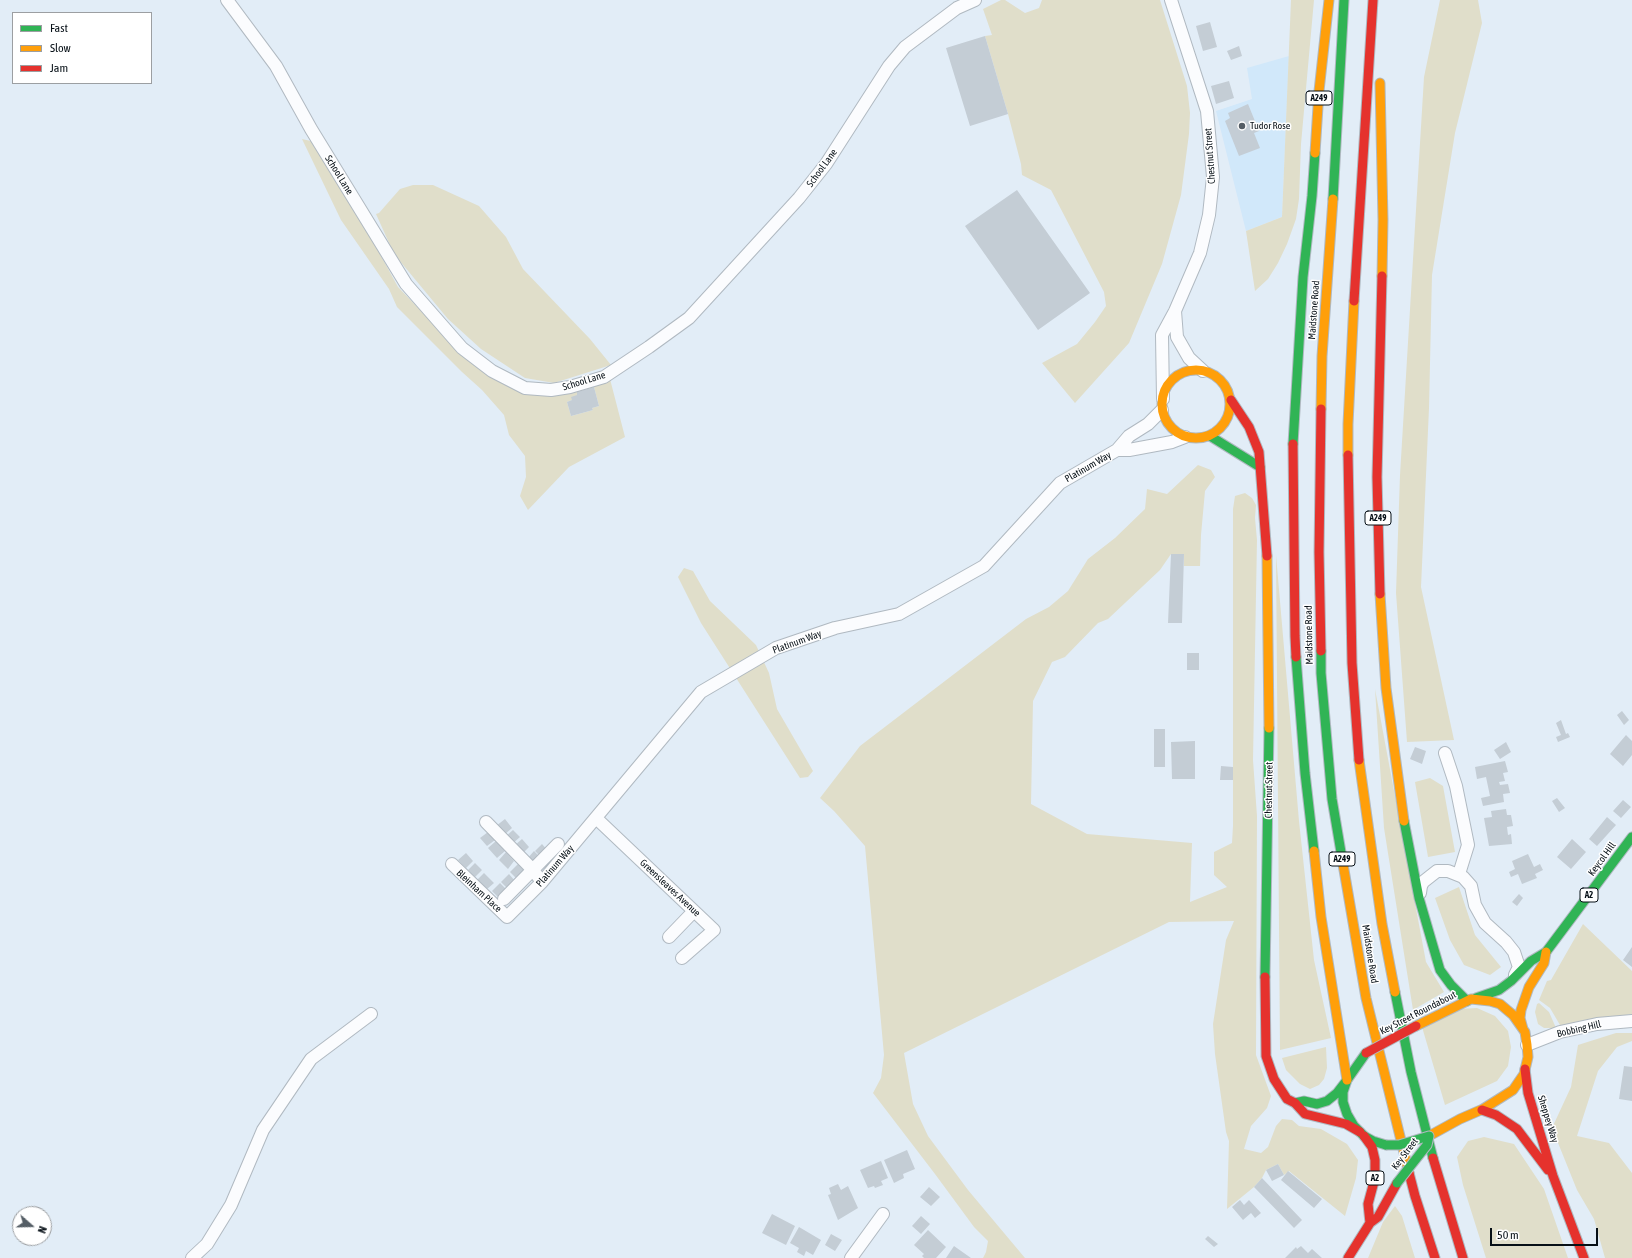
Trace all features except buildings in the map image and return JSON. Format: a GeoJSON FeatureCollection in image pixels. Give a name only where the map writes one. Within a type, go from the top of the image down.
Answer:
{"type":"FeatureCollection","features":[{"type":"Feature","properties":{"kind":"main road","name":"A249"},"geometry":{"type":"LineString","coordinates":[[1329,0],[1319,91],[1312,196],[1303,277],[1296,386],[1293,455],[1295,636],[1305,773],[1321,917],[1347,1080]]}},
{"type":"Feature","properties":{"kind":"main road","name":"Maidstone Road"},"geometry":{"type":"LineString","coordinates":[[1344,0],[1338,128],[1322,356],[1319,552],[1321,673],[1332,799],[1366,998],[1415,1196],[1435,1258]]}},
{"type":"Feature","properties":{"kind":"main road","name":"Maidstone Road"},"geometry":{"type":"LineString","coordinates":[[1373,0],[1352,337],[1348,453],[1352,664],[1360,768],[1382,924],[1411,1072],[1439,1182],[1463,1258]]}},
{"type":"Feature","properties":{"kind":"main road","name":"A249"},"geometry":{"type":"LineString","coordinates":[[1373,19],[1381,89],[1383,220],[1377,477],[1380,610],[1386,688],[1403,814],[1420,898],[1440,970],[1451,985],[1470,1000]]}},
{"type":"Feature","properties":{"kind":"main road"},"geometry":{"type":"LineString","coordinates":[[1192,370],[1203,371],[1213,374],[1222,381],[1228,390],[1230,411],[1226,422],[1219,430],[1210,436],[1194,439],[1185,437],[1170,427],[1165,419],[1162,404],[1166,388],[1172,380],[1181,373],[1192,370]]}},
{"type":"Feature","properties":{"kind":"main road","name":"Chestnut Street"},"geometry":{"type":"LineString","coordinates":[[1230,400],[1249,428],[1259,452],[1267,561],[1269,748],[1265,957],[1266,1056],[1274,1079],[1287,1099],[1295,1103],[1309,1116],[1346,1124],[1362,1134]]}},
{"type":"Feature","properties":{"kind":"main road"},"geometry":{"type":"LineString","coordinates":[[1210,436],[1260,467]]}},
{"type":"Feature","properties":{"kind":"main road","name":"Keycol Hill"},"geometry":{"type":"LineString","coordinates":[[1470,1000],[1496,992],[1511,981],[1531,961],[1546,952],[1632,837]]}},
{"type":"Feature","properties":{"kind":"main road","name":"Keycol Hill"},"geometry":{"type":"LineString","coordinates":[[1524,1031],[1520,1018],[1521,1010],[1531,984],[1544,963],[1546,952]]}},
{"type":"Feature","properties":{"kind":"main road","name":"Key Street Roundabout"},"geometry":{"type":"LineString","coordinates":[[1362,1134],[1347,1114],[1343,1102],[1347,1080],[1357,1064],[1366,1053],[1416,1026],[1470,1000]]}},
{"type":"Feature","properties":{"kind":"main road"},"geometry":{"type":"LineString","coordinates":[[1362,1134],[1373,1141],[1386,1145],[1399,1145],[1429,1136],[1482,1110],[1513,1090],[1522,1077],[1528,1057],[1524,1031],[1512,1014],[1500,1004],[1490,1001],[1470,1000]]}},
{"type":"Feature","properties":{"kind":"main road","name":"Sheppey Way"},"geometry":{"type":"LineString","coordinates":[[1525,1069],[1528,1093],[1553,1176],[1584,1258]]}},
{"type":"Feature","properties":{"kind":"main road"},"geometry":{"type":"LineString","coordinates":[[1295,1103],[1304,1101],[1316,1104],[1327,1101],[1337,1093],[1347,1080]]}},
{"type":"Feature","properties":{"kind":"main road","name":"Sheppey Way"},"geometry":{"type":"LineString","coordinates":[[1482,1110],[1496,1115],[1517,1129],[1553,1176]]}},
{"type":"Feature","properties":{"kind":"main road","name":"Key Street"},"geometry":{"type":"LineString","coordinates":[[1362,1134],[1372,1148],[1375,1160],[1375,1178],[1368,1204],[1370,1223]]}},
{"type":"Feature","properties":{"kind":"main road","name":"Key Street"},"geometry":{"type":"LineString","coordinates":[[1348,1258],[1370,1223],[1378,1217],[1397,1183],[1427,1145],[1429,1136]]}},
{"type":"Feature","properties":{"kind":"street","name":"School Lane"},"geometry":{"type":"LineString","coordinates":[[228,0],[276,66],[311,130],[406,284],[462,348],[492,370],[525,388],[551,390],[570,387],[604,377],[689,318],[794,203],[826,164],[889,66],[904,47],[957,8],[975,0]]}},
{"type":"Feature","properties":{"kind":"street","name":"Chestnut Street"},"geometry":{"type":"LineString","coordinates":[[1162,404],[1162,335],[1175,311],[1202,246],[1209,215],[1213,177],[1207,111],[1171,0]]}},
{"type":"Feature","properties":{"kind":"street","name":"Chestnut Street"},"geometry":{"type":"LineString","coordinates":[[1175,311],[1177,337],[1189,358],[1203,371]]}},
{"type":"Feature","properties":{"kind":"street","name":"Platinum Way"},"geometry":{"type":"LineString","coordinates":[[507,917],[542,882],[701,692],[776,648],[835,628],[899,614],[984,566],[1060,483],[1117,450],[1129,436],[1148,424],[1162,404]]}},
{"type":"Feature","properties":{"kind":"street","name":"Platinum Way"},"geometry":{"type":"LineString","coordinates":[[1117,450],[1129,450],[1172,442],[1185,437]]}},
{"type":"Feature","properties":{"kind":"street"},"geometry":{"type":"LineString","coordinates":[[1445,753],[1456,786],[1468,845],[1459,874]]}},
{"type":"Feature","properties":{"kind":"street","name":"Greensleaves Avenue"},"geometry":{"type":"LineString","coordinates":[[596,818],[714,930],[682,958]]}},
{"type":"Feature","properties":{"kind":"street"},"geometry":{"type":"LineString","coordinates":[[486,822],[533,870],[542,882]]}},
{"type":"Feature","properties":{"kind":"street","name":"Bleinham Place"},"geometry":{"type":"LineString","coordinates":[[504,899],[558,844]]}},
{"type":"Feature","properties":{"kind":"street","name":"Bleinham Place"},"geometry":{"type":"LineString","coordinates":[[452,864],[507,917]]}},
{"type":"Feature","properties":{"kind":"street"},"geometry":{"type":"LineString","coordinates":[[1420,898],[1421,886],[1434,873],[1445,870],[1459,874],[1471,886],[1475,904],[1484,923],[1509,945],[1516,955],[1519,967],[1511,981]]}},
{"type":"Feature","properties":{"kind":"street"},"geometry":{"type":"LineString","coordinates":[[669,937],[694,911]]}},
{"type":"Feature","properties":{"kind":"street"},"geometry":{"type":"LineString","coordinates":[[192,1258],[207,1244],[231,1205],[263,1130],[311,1059],[371,1014]]}},
{"type":"Feature","properties":{"kind":"street","name":"Bobbing Hill"},"geometry":{"type":"LineString","coordinates":[[1527,1045],[1560,1032],[1597,1024],[1632,1021]]}},
{"type":"Feature","properties":{"kind":"street"},"geometry":{"type":"LineString","coordinates":[[852,1258],[883,1214]]}},
{"type":"Feature","properties":{"kind":"shaded area"},"geometry":{"type":"Polygon","coordinates":[[[1001,0],[1005,0],[1025,13],[1039,8],[1042,0],[1160,0],[1187,86],[1190,113],[1189,134],[1181,195],[1162,264],[1129,343],[1075,403],[1042,363],[1077,344],[1106,306],[1104,292],[1051,190],[1022,175],[1021,164],[1008,114],[985,36],[992,35],[983,9],[1001,0]]]}},
{"type":"Feature","properties":{"kind":"shaded area"},"geometry":{"type":"Polygon","coordinates":[[[1291,0],[1314,0],[1301,144],[1299,199],[1296,219],[1278,263],[1268,279],[1255,291],[1246,231],[1282,217],[1291,0]]]}},
{"type":"Feature","properties":{"kind":"shaded area"},"geometry":{"type":"Polygon","coordinates":[[[1440,0],[1478,0],[1482,23],[1455,133],[1432,275],[1429,408],[1421,587],[1454,740],[1407,742],[1396,593],[1400,475],[1424,77],[1440,0]]]}},
{"type":"Feature","properties":{"kind":"shaded area"},"geometry":{"type":"Polygon","coordinates":[[[1289,56],[1282,217],[1246,231],[1216,111],[1252,99],[1247,68],[1289,56]]]}},
{"type":"Feature","properties":{"kind":"shaded area"},"geometry":{"type":"Polygon","coordinates":[[[302,139],[315,142],[398,287],[459,350],[522,393],[557,396],[610,379],[625,437],[569,467],[528,510],[520,496],[526,477],[525,456],[509,435],[504,415],[482,390],[397,307],[389,289],[341,220],[302,139]],[[594,387],[577,392],[577,395],[572,400],[567,402],[571,416],[593,410],[592,408],[599,406],[594,387]]]}},
{"type":"Feature","properties":{"kind":"shaded area"},"geometry":{"type":"Polygon","coordinates":[[[413,185],[433,185],[479,206],[506,237],[523,269],[590,339],[611,365],[554,383],[525,378],[481,349],[448,319],[394,254],[376,214],[379,213],[400,189],[413,185]]]}},
{"type":"Feature","properties":{"kind":"shaded area"},"geometry":{"type":"Polygon","coordinates":[[[1198,465],[1211,470],[1215,477],[1205,491],[1200,566],[1184,566],[1184,554],[1171,554],[1160,570],[1108,619],[1098,623],[1065,657],[1052,662],[1033,701],[1031,804],[1087,834],[1192,843],[1190,902],[1227,887],[1214,875],[1214,852],[1232,843],[1233,509],[1235,496],[1245,493],[1252,498],[1256,505],[1255,518],[1257,540],[1253,760],[1257,816],[1256,1055],[1271,1096],[1267,1108],[1251,1126],[1244,1149],[1261,1153],[1268,1147],[1276,1126],[1282,1119],[1292,1120],[1299,1126],[1321,1129],[1347,1144],[1358,1160],[1356,1178],[1345,1216],[1289,1171],[1284,1175],[1278,1164],[1266,1170],[1262,1178],[1254,1187],[1227,1209],[1229,1141],[1226,1132],[1215,1054],[1213,1024],[1226,940],[1234,921],[1169,922],[904,1053],[913,1104],[928,1136],[968,1190],[1025,1258],[983,1258],[988,1241],[974,1227],[873,1093],[881,1078],[884,1055],[865,846],[834,811],[820,798],[860,746],[1026,619],[1049,607],[1068,591],[1088,559],[1115,538],[1145,509],[1147,489],[1167,494],[1198,465]]]}},
{"type":"Feature","properties":{"kind":"shaded area"},"geometry":{"type":"Polygon","coordinates":[[[1276,555],[1299,821],[1314,960],[1331,1038],[1280,1050],[1276,555]]]}},
{"type":"Feature","properties":{"kind":"shaded area"},"geometry":{"type":"Polygon","coordinates":[[[684,568],[693,571],[710,601],[756,645],[769,673],[777,709],[813,771],[808,777],[800,778],[701,623],[678,577],[684,568]]]}},
{"type":"Feature","properties":{"kind":"shaded area"},"geometry":{"type":"Polygon","coordinates":[[[1375,689],[1426,962],[1444,992],[1413,1010],[1384,828],[1375,689]]]}},
{"type":"Feature","properties":{"kind":"shaded area"},"geometry":{"type":"Polygon","coordinates":[[[1430,778],[1443,786],[1455,852],[1428,857],[1415,782],[1430,778]]]}},
{"type":"Feature","properties":{"kind":"shaded area"},"geometry":{"type":"Polygon","coordinates":[[[1459,887],[1475,935],[1501,967],[1490,975],[1464,965],[1450,940],[1435,898],[1459,887]]]}},
{"type":"Feature","properties":{"kind":"shaded area"},"geometry":{"type":"Polygon","coordinates":[[[1583,924],[1632,971],[1632,1014],[1562,1026],[1550,1008],[1539,1000],[1547,981],[1551,980],[1583,924]]]}},
{"type":"Feature","properties":{"kind":"shaded area"},"geometry":{"type":"Polygon","coordinates":[[[1539,1003],[1549,1012],[1556,1028],[1544,1028],[1538,1024],[1535,1012],[1537,1004],[1539,1003]]]}},
{"type":"Feature","properties":{"kind":"shaded area"},"geometry":{"type":"Polygon","coordinates":[[[1477,1008],[1495,1016],[1508,1031],[1511,1047],[1508,1066],[1497,1081],[1445,1105],[1422,1027],[1459,1009],[1477,1008]]]}},
{"type":"Feature","properties":{"kind":"shaded area"},"geometry":{"type":"Polygon","coordinates":[[[1616,1033],[1632,1033],[1632,1041],[1617,1047],[1598,1071],[1577,1136],[1609,1143],[1632,1173],[1632,1258],[1605,1258],[1594,1219],[1577,1190],[1552,1128],[1571,1087],[1578,1045],[1616,1033]]]}},
{"type":"Feature","properties":{"kind":"shaded area"},"geometry":{"type":"Polygon","coordinates":[[[1326,1047],[1327,1068],[1324,1079],[1319,1085],[1310,1089],[1300,1084],[1286,1070],[1282,1058],[1326,1047]]]}},
{"type":"Feature","properties":{"kind":"shaded area"},"geometry":{"type":"Polygon","coordinates":[[[1484,1137],[1514,1144],[1544,1189],[1568,1258],[1486,1258],[1463,1185],[1457,1157],[1468,1141],[1484,1137]]]}},
{"type":"Feature","properties":{"kind":"shaded area"},"geometry":{"type":"Polygon","coordinates":[[[1395,1206],[1402,1216],[1415,1258],[1368,1258],[1383,1222],[1395,1206]]]}},
{"type":"Feature","properties":{"kind":"traffic: fast"},"geometry":{"type":"LineString","coordinates":[[1333,199],[1344,0]]}},
{"type":"Feature","properties":{"kind":"traffic: fast"},"geometry":{"type":"LineString","coordinates":[[1293,444],[1303,277],[1315,153]]}},
{"type":"Feature","properties":{"kind":"traffic: fast"},"geometry":{"type":"LineString","coordinates":[[1210,436],[1260,467]]}},
{"type":"Feature","properties":{"kind":"traffic: fast"},"geometry":{"type":"LineString","coordinates":[[1321,651],[1321,673],[1332,799],[1343,864]]}},
{"type":"Feature","properties":{"kind":"traffic: fast"},"geometry":{"type":"LineString","coordinates":[[1296,657],[1305,773],[1314,851]]}},
{"type":"Feature","properties":{"kind":"traffic: fast"},"geometry":{"type":"LineString","coordinates":[[1265,977],[1269,728]]}},
{"type":"Feature","properties":{"kind":"traffic: fast"},"geometry":{"type":"LineString","coordinates":[[1404,821],[1419,898],[1440,970],[1451,985],[1467,1001]]}},
{"type":"Feature","properties":{"kind":"traffic: fast"},"geometry":{"type":"LineString","coordinates":[[1476,998],[1499,990],[1511,981],[1531,961],[1546,952],[1632,837]]}},
{"type":"Feature","properties":{"kind":"traffic: fast"},"geometry":{"type":"LineString","coordinates":[[1395,992],[1411,1072],[1433,1158]]}},
{"type":"Feature","properties":{"kind":"traffic: fast"},"geometry":{"type":"LineString","coordinates":[[1366,1053],[1347,1080],[1343,1092],[1343,1102],[1347,1114],[1354,1126],[1364,1136],[1373,1141],[1386,1145]]}},
{"type":"Feature","properties":{"kind":"traffic: fast"},"geometry":{"type":"LineString","coordinates":[[1295,1103],[1304,1101],[1317,1104],[1327,1101],[1337,1093],[1347,1080]]}},
{"type":"Feature","properties":{"kind":"traffic: fast"},"geometry":{"type":"LineString","coordinates":[[1386,1145],[1399,1145],[1429,1136],[1427,1145],[1397,1183]]}},
{"type":"Feature","properties":{"kind":"traffic: slow"},"geometry":{"type":"LineString","coordinates":[[1315,153],[1319,91],[1329,0]]}},
{"type":"Feature","properties":{"kind":"traffic: slow"},"geometry":{"type":"LineString","coordinates":[[1380,83],[1383,220],[1382,276]]}},
{"type":"Feature","properties":{"kind":"traffic: slow"},"geometry":{"type":"LineString","coordinates":[[1321,409],[1322,356],[1333,199]]}},
{"type":"Feature","properties":{"kind":"traffic: slow"},"geometry":{"type":"LineString","coordinates":[[1348,455],[1348,424],[1354,301]]}},
{"type":"Feature","properties":{"kind":"traffic: slow"},"geometry":{"type":"LineString","coordinates":[[1189,370],[1203,370],[1215,376],[1224,385],[1230,397],[1230,404],[1228,417],[1220,428],[1209,436],[1203,438],[1189,438],[1183,436],[1172,428],[1164,417],[1162,411],[1162,397],[1164,391],[1172,380],[1183,372],[1189,370]]}},
{"type":"Feature","properties":{"kind":"traffic: slow"},"geometry":{"type":"LineString","coordinates":[[1267,556],[1269,728]]}},
{"type":"Feature","properties":{"kind":"traffic: slow"},"geometry":{"type":"LineString","coordinates":[[1380,594],[1386,688],[1404,821]]}},
{"type":"Feature","properties":{"kind":"traffic: slow"},"geometry":{"type":"LineString","coordinates":[[1359,760],[1382,924],[1395,992]]}},
{"type":"Feature","properties":{"kind":"traffic: slow"},"geometry":{"type":"LineString","coordinates":[[1314,851],[1321,917],[1347,1080]]}},
{"type":"Feature","properties":{"kind":"traffic: slow"},"geometry":{"type":"LineString","coordinates":[[1343,864],[1366,998],[1409,1173]]}},
{"type":"Feature","properties":{"kind":"traffic: slow"},"geometry":{"type":"LineString","coordinates":[[1523,1029],[1520,1018],[1521,1010],[1529,987],[1544,963],[1546,952]]}},
{"type":"Feature","properties":{"kind":"traffic: slow"},"geometry":{"type":"LineString","coordinates":[[1416,1026],[1471,999],[1490,1001],[1500,1004],[1513,1015],[1525,1032],[1527,1045],[1528,1057],[1524,1074],[1513,1090],[1483,1109],[1460,1119],[1429,1136]]}},
{"type":"Feature","properties":{"kind":"traffic: jam"},"geometry":{"type":"LineString","coordinates":[[1354,301],[1373,0]]}},
{"type":"Feature","properties":{"kind":"traffic: jam"},"geometry":{"type":"LineString","coordinates":[[1380,594],[1377,477],[1382,276]]}},
{"type":"Feature","properties":{"kind":"traffic: jam"},"geometry":{"type":"LineString","coordinates":[[1231,400],[1249,427],[1259,452],[1267,556]]}},
{"type":"Feature","properties":{"kind":"traffic: jam"},"geometry":{"type":"LineString","coordinates":[[1321,409],[1319,552],[1321,651]]}},
{"type":"Feature","properties":{"kind":"traffic: jam"},"geometry":{"type":"LineString","coordinates":[[1293,444],[1296,657]]}},
{"type":"Feature","properties":{"kind":"traffic: jam"},"geometry":{"type":"LineString","coordinates":[[1348,455],[1352,663],[1359,760]]}},
{"type":"Feature","properties":{"kind":"traffic: jam"},"geometry":{"type":"LineString","coordinates":[[1265,977],[1266,1056],[1274,1079],[1287,1099],[1295,1103],[1305,1114],[1346,1124],[1360,1132]]}},
{"type":"Feature","properties":{"kind":"traffic: jam"},"geometry":{"type":"LineString","coordinates":[[1366,1053],[1416,1026]]}},
{"type":"Feature","properties":{"kind":"traffic: jam"},"geometry":{"type":"LineString","coordinates":[[1525,1069],[1528,1093],[1553,1176],[1584,1258]]}},
{"type":"Feature","properties":{"kind":"traffic: jam"},"geometry":{"type":"LineString","coordinates":[[1482,1110],[1496,1115],[1517,1129],[1548,1170]]}},
{"type":"Feature","properties":{"kind":"traffic: jam"},"geometry":{"type":"LineString","coordinates":[[1364,1136],[1372,1147],[1375,1160],[1375,1178],[1368,1204],[1370,1223]]}},
{"type":"Feature","properties":{"kind":"traffic: jam"},"geometry":{"type":"LineString","coordinates":[[1433,1158],[1463,1258]]}},
{"type":"Feature","properties":{"kind":"traffic: jam"},"geometry":{"type":"LineString","coordinates":[[1409,1173],[1435,1258]]}},
{"type":"Feature","properties":{"kind":"traffic: jam"},"geometry":{"type":"LineString","coordinates":[[1348,1258],[1370,1223],[1378,1217],[1397,1183]]}},
{"type":"Feature","properties":{"kind":"place","name":"Tudor Rose"},"geometry":{"type":"Point","coordinates":[1242,126]}}]}
